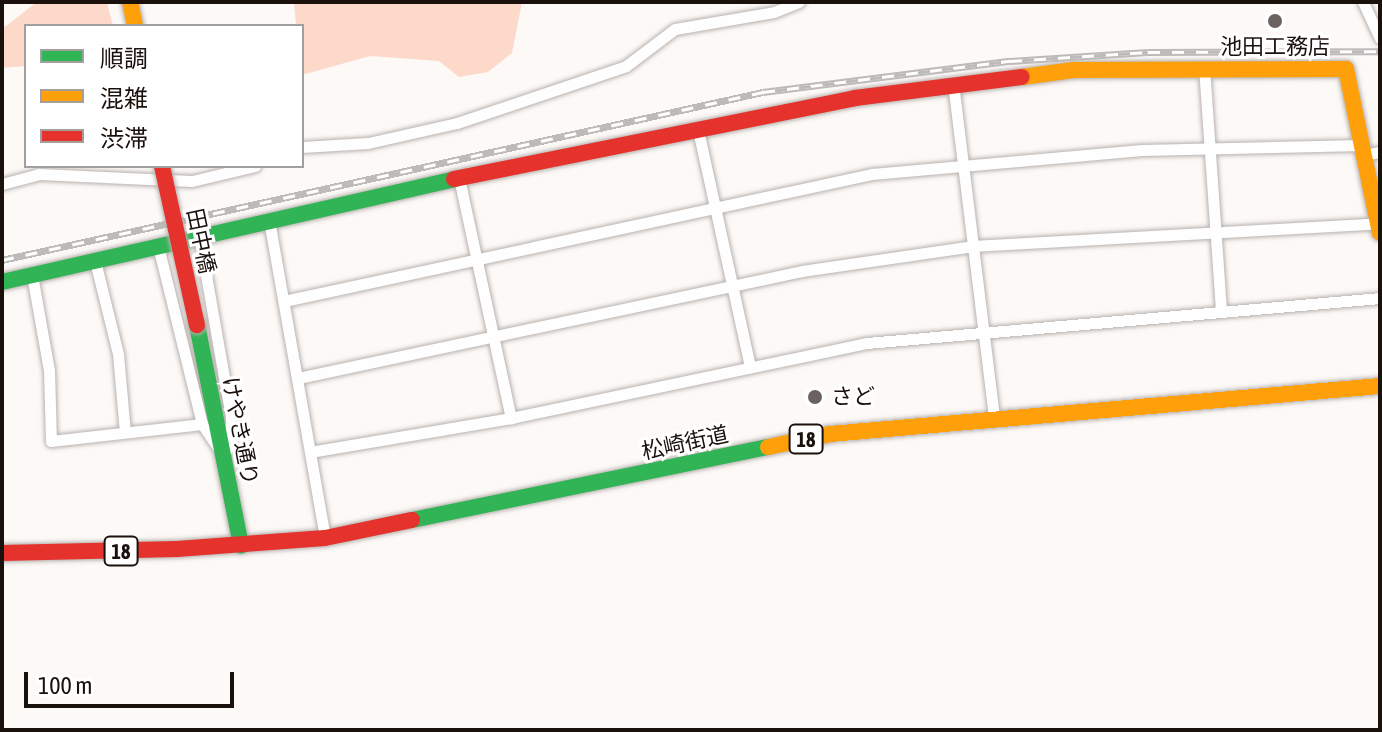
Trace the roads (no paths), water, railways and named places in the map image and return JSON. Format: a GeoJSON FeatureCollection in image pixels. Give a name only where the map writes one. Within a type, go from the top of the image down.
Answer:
{"type":"FeatureCollection","features":[{"type":"Feature","properties":{"kind":"street"},"geometry":{"type":"LineString","coordinates":[[130,2],[135,24]]}},
{"type":"Feature","properties":{"kind":"street"},"geometry":{"type":"LineString","coordinates":[[304,147],[368,143],[457,123],[626,66],[675,29],[774,12],[799,2]]}},
{"type":"Feature","properties":{"kind":"street"},"geometry":{"type":"LineString","coordinates":[[1363,2],[1380,38]]}},
{"type":"Feature","properties":{"kind":"street"},"geometry":{"type":"LineString","coordinates":[[1204,67],[1221,310]]}},
{"type":"Feature","properties":{"kind":"street"},"geometry":{"type":"LineString","coordinates":[[2,282],[459,178],[698,130],[953,83],[1074,70],[1204,67],[1346,69],[1369,151],[1379,228],[1217,229],[973,246],[733,285],[298,378]]}},
{"type":"Feature","properties":{"kind":"street"},"geometry":{"type":"LineString","coordinates":[[953,83],[994,417]]}},
{"type":"Feature","properties":{"kind":"street"},"geometry":{"type":"LineString","coordinates":[[698,130],[750,367]]}},
{"type":"Feature","properties":{"kind":"street"},"geometry":{"type":"LineString","coordinates":[[284,301],[872,174],[1211,149],[1369,151]]}},
{"type":"Feature","properties":{"kind":"street","name":"田中橋"},"geometry":{"type":"LineString","coordinates":[[162,168],[197,325]]}},
{"type":"Feature","properties":{"kind":"street"},"geometry":{"type":"LineString","coordinates":[[2,184],[39,174],[192,181],[247,168]]}},
{"type":"Feature","properties":{"kind":"street"},"geometry":{"type":"LineString","coordinates":[[459,178],[511,418]]}},
{"type":"Feature","properties":{"kind":"street"},"geometry":{"type":"LineString","coordinates":[[269,220],[325,538]]}},
{"type":"Feature","properties":{"kind":"street"},"geometry":{"type":"LineString","coordinates":[[158,246],[202,424],[223,455],[230,445],[231,417],[199,236]]}},
{"type":"Feature","properties":{"kind":"street"},"geometry":{"type":"LineString","coordinates":[[95,261],[118,354],[125,432]]}},
{"type":"Feature","properties":{"kind":"street"},"geometry":{"type":"LineString","coordinates":[[32,275],[47,355],[51,441],[202,424]]}},
{"type":"Feature","properties":{"kind":"street"},"geometry":{"type":"LineString","coordinates":[[310,452],[511,418],[867,343],[983,329],[1380,298]]}},
{"type":"Feature","properties":{"kind":"street","name":"けやき通り"},"geometry":{"type":"LineString","coordinates":[[197,325],[241,546]]}},
{"type":"Feature","properties":{"kind":"street","name":"松崎街道"},"geometry":{"type":"LineString","coordinates":[[2,553],[241,546],[325,538],[830,434],[994,417],[1380,386]]}},
{"type":"Feature","properties":{"kind":"railway"},"geometry":{"type":"LineString","coordinates":[[2,260],[763,92],[1010,61],[1148,52],[1380,51]]}},
{"type":"Feature","properties":{"kind":"place","name":"池田工務店"},"geometry":{"type":"Point","coordinates":[1275,21]}},
{"type":"Feature","properties":{"kind":"place","name":"さど"},"geometry":{"type":"Point","coordinates":[815,397]}}]}
